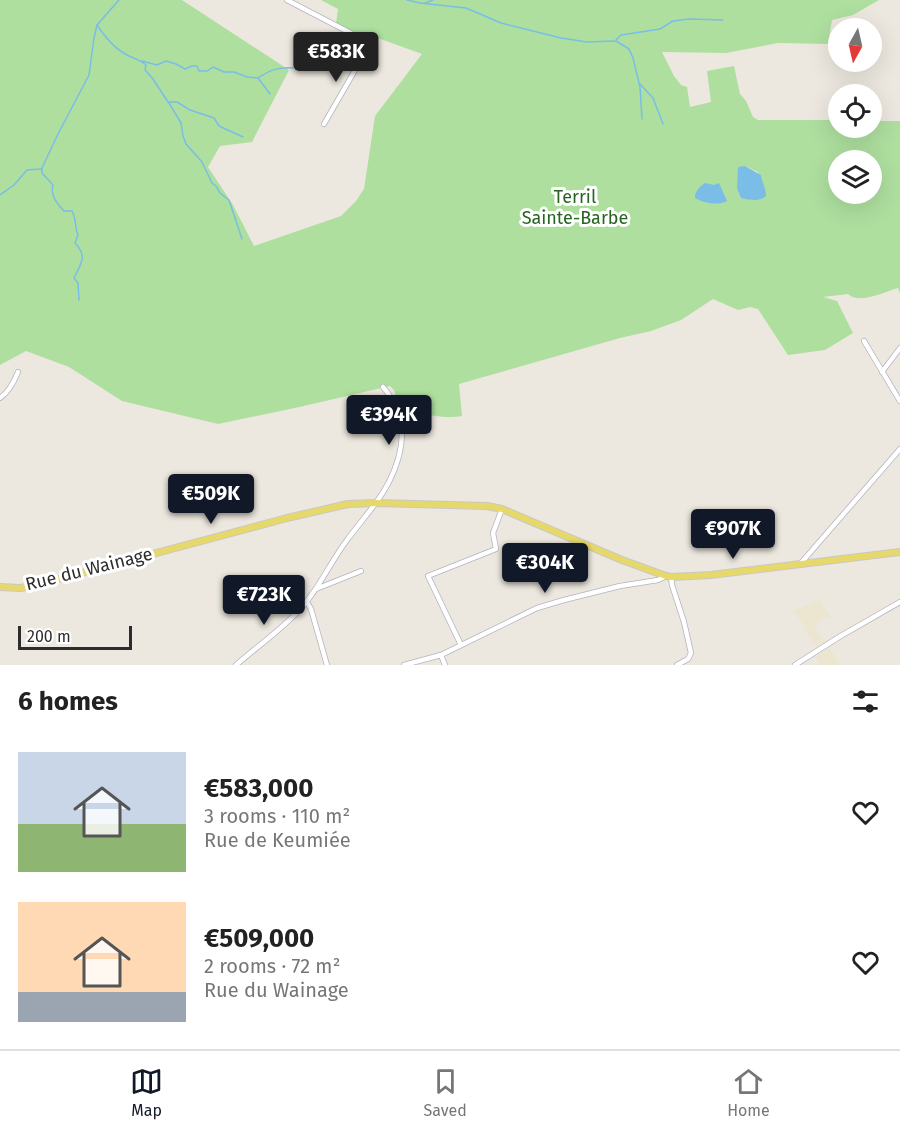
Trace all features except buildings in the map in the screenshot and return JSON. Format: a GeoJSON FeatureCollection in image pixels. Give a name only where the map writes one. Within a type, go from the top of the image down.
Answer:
{"type":"FeatureCollection","features":[{"type":"Feature","properties":{"kind":"main road","name":"Rue du Wainage"},"geometry":{"type":"LineString","coordinates":[[0,586],[20,588],[33,586],[287,518],[348,504],[376,502],[487,506],[502,509],[622,560],[668,576]]}},
{"type":"Feature","properties":{"kind":"main road"},"geometry":{"type":"LineString","coordinates":[[668,576],[711,575],[900,552]]}},
{"type":"Feature","properties":{"kind":"street"},"geometry":{"type":"LineString","coordinates":[[287,0],[364,40],[369,46],[324,124]]}},
{"type":"Feature","properties":{"kind":"street"},"geometry":{"type":"LineString","coordinates":[[864,341],[900,401]]}},
{"type":"Feature","properties":{"kind":"street"},"geometry":{"type":"LineString","coordinates":[[882,372],[900,348]]}},
{"type":"Feature","properties":{"kind":"street"},"geometry":{"type":"LineString","coordinates":[[0,398],[18,372]]}},
{"type":"Feature","properties":{"kind":"street"},"geometry":{"type":"LineString","coordinates":[[236,665],[307,602],[332,560],[376,502],[396,468],[400,450],[400,420],[393,401],[383,387]]}},
{"type":"Feature","properties":{"kind":"street"},"geometry":{"type":"LineString","coordinates":[[801,563],[900,448]]}},
{"type":"Feature","properties":{"kind":"street"},"geometry":{"type":"LineString","coordinates":[[461,645],[428,576],[496,549],[493,533],[502,509]]}},
{"type":"Feature","properties":{"kind":"street"},"geometry":{"type":"LineString","coordinates":[[315,590],[361,572]]}},
{"type":"Feature","properties":{"kind":"street"},"geometry":{"type":"LineString","coordinates":[[404,665],[441,655],[537,608],[668,576],[684,622],[691,653],[688,659],[677,665]]}},
{"type":"Feature","properties":{"kind":"street"},"geometry":{"type":"LineString","coordinates":[[307,602],[327,665]]}},
{"type":"Feature","properties":{"kind":"street"},"geometry":{"type":"LineString","coordinates":[[795,665],[900,602]]}},
{"type":"Feature","properties":{"kind":"street"},"geometry":{"type":"LineString","coordinates":[[441,655],[445,665]]}},
{"type":"Feature","properties":{"kind":"shaded area"},"geometry":{"type":"Polygon","coordinates":[[[820,599],[831,618],[827,617],[814,625],[825,642],[817,647],[793,611],[820,599]]]}},
{"type":"Feature","properties":{"kind":"shaded area"},"geometry":{"type":"Polygon","coordinates":[[[830,648],[840,665],[820,665],[815,657],[830,648]]]}},
{"type":"Feature","properties":{"kind":"green space","name":"Terril Sainte-Barbe"},"geometry":{"type":"Polygon","coordinates":[[[0,0],[182,0],[289,70],[252,142],[220,146],[208,167],[233,205],[254,246],[341,216],[356,201],[364,189],[375,116],[422,54],[378,38],[369,40],[336,23],[338,9],[321,0],[879,0],[853,15],[828,18],[828,44],[778,43],[726,53],[662,52],[674,76],[681,85],[687,87],[690,107],[711,102],[707,71],[734,66],[740,94],[753,117],[758,120],[828,120],[828,138],[882,138],[882,121],[900,121],[900,293],[898,288],[865,298],[848,294],[823,297],[837,301],[853,333],[825,350],[788,355],[758,309],[750,307],[738,310],[713,299],[681,320],[651,331],[459,384],[462,416],[447,417],[401,412],[394,390],[390,386],[218,424],[122,401],[69,367],[26,351],[0,365],[0,0]],[[745,166],[737,189],[741,198],[755,200],[762,183],[758,172],[745,166]]]}},
{"type":"Feature","properties":{"kind":"water"},"geometry":{"type":"Polygon","coordinates":[[[745,166],[761,175],[766,193],[763,198],[754,200],[741,198],[737,189],[738,167],[745,166]]]}},
{"type":"Feature","properties":{"kind":"water"},"geometry":{"type":"Polygon","coordinates":[[[705,183],[714,185],[719,183],[727,201],[711,203],[695,198],[698,189],[705,183]]]}},
{"type":"Feature","properties":{"kind":"waterway"},"geometry":{"type":"LineString","coordinates":[[79,300],[78,283],[74,278],[82,256],[75,243],[78,235],[74,217],[72,211],[64,211],[53,196],[53,185],[42,173],[42,168],[89,75],[97,25],[119,0]]}},
{"type":"Feature","properties":{"kind":"waterway"},"geometry":{"type":"LineString","coordinates":[[407,0],[466,8],[501,23],[561,38],[587,42],[615,41]]}},
{"type":"Feature","properties":{"kind":"waterway"},"geometry":{"type":"LineString","coordinates":[[425,3],[433,0]]}},
{"type":"Feature","properties":{"kind":"waterway"},"geometry":{"type":"LineString","coordinates":[[616,40],[621,35],[660,29],[673,21],[723,20]]}},
{"type":"Feature","properties":{"kind":"waterway"},"geometry":{"type":"LineString","coordinates":[[97,25],[120,50],[146,65],[145,70],[168,102],[177,102],[190,110],[214,118],[219,126],[243,137]]}},
{"type":"Feature","properties":{"kind":"waterway"},"geometry":{"type":"LineString","coordinates":[[616,41],[629,49],[633,58],[640,87],[642,119]]}},
{"type":"Feature","properties":{"kind":"waterway"},"geometry":{"type":"LineString","coordinates":[[142,61],[157,65],[166,61],[185,69],[197,66],[199,71],[207,71],[213,67],[224,72],[258,78],[270,94]]}},
{"type":"Feature","properties":{"kind":"waterway"},"geometry":{"type":"LineString","coordinates":[[258,78],[274,70],[293,68]]}},
{"type":"Feature","properties":{"kind":"waterway"},"geometry":{"type":"LineString","coordinates":[[640,84],[653,98],[663,124]]}},
{"type":"Feature","properties":{"kind":"waterway"},"geometry":{"type":"LineString","coordinates":[[169,103],[181,123],[186,144],[202,162],[212,183],[229,200],[242,239]]}},
{"type":"Feature","properties":{"kind":"waterway"},"geometry":{"type":"LineString","coordinates":[[0,195],[14,185],[27,170],[41,169]]}}]}
